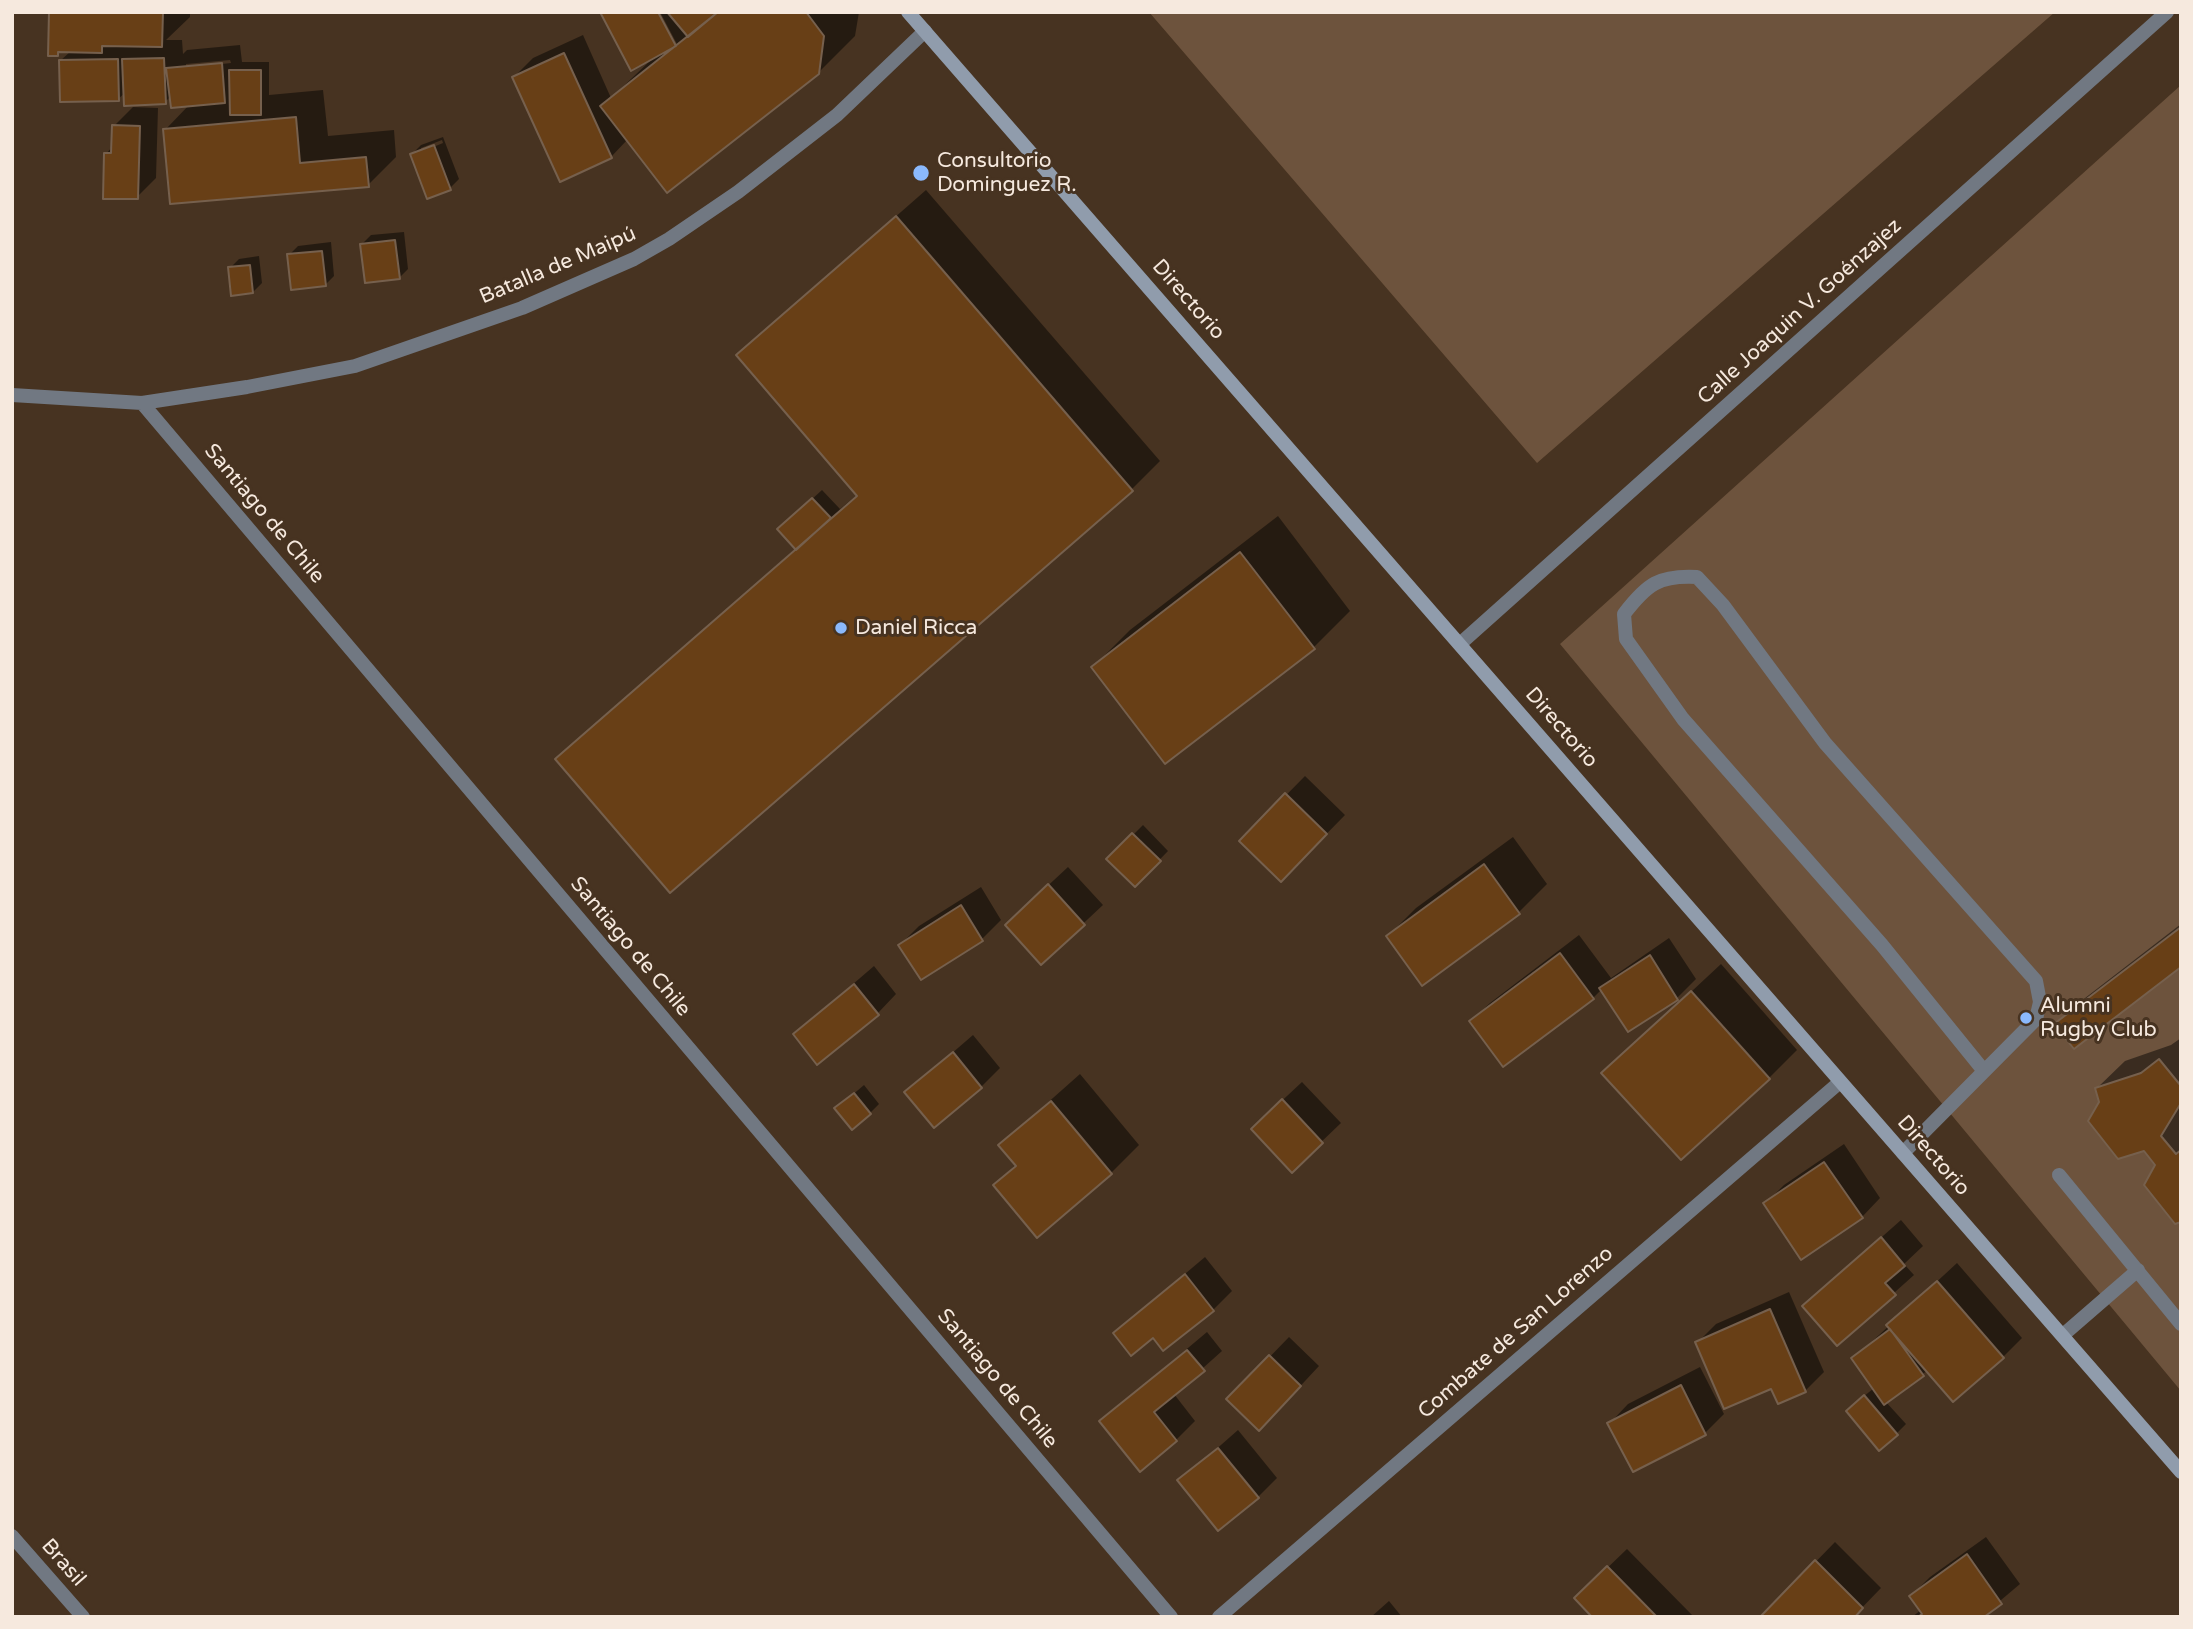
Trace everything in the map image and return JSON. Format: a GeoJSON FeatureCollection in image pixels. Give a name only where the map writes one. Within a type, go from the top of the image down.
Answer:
{"type":"FeatureCollection","features":[{"type":"Feature","properties":{"kind":"main road","name":"Directorio"},"geometry":{"type":"LineString","coordinates":[[908,12],[1461,643],[2181,1472]]}},
{"type":"Feature","properties":{"kind":"street","name":"Calle Joaquin V. Goénzajez"},"geometry":{"type":"LineString","coordinates":[[1461,643],[2167,12]]}},
{"type":"Feature","properties":{"kind":"street","name":"Batalla de Maipú"},"geometry":{"type":"LineString","coordinates":[[142,402],[355,366],[522,308],[634,259],[669,239],[738,192],[837,115],[925,32]]}},
{"type":"Feature","properties":{"kind":"street"},"geometry":{"type":"LineString","coordinates":[[12,395],[142,402]]}},
{"type":"Feature","properties":{"kind":"street","name":"Santiago de Chile"},"geometry":{"type":"LineString","coordinates":[[142,402],[1171,1617]]}},
{"type":"Feature","properties":{"kind":"street"},"geometry":{"type":"LineString","coordinates":[[1903,1153],[1984,1072],[2036,1019],[2040,1002],[2036,981],[1825,743],[1723,605],[1697,576],[1672,575],[1644,588],[1624,614],[1626,639],[1683,719],[1882,945],[1984,1072]]}},
{"type":"Feature","properties":{"kind":"street","name":"Combate de San Lorenzo"},"geometry":{"type":"LineString","coordinates":[[1219,1617],[1840,1082]]}},
{"type":"Feature","properties":{"kind":"street"},"geometry":{"type":"LineString","coordinates":[[2059,1175],[2181,1324]]}},
{"type":"Feature","properties":{"kind":"street"},"geometry":{"type":"LineString","coordinates":[[2063,1335],[2138,1270]]}},
{"type":"Feature","properties":{"kind":"street","name":"Brasil"},"geometry":{"type":"LineString","coordinates":[[12,1536],[83,1617]]}},
{"type":"Feature","properties":{"kind":"shaded area"},"geometry":{"type":"Polygon","coordinates":[[[1149,12],[2055,12],[1537,463],[1149,12]]]}},
{"type":"Feature","properties":{"kind":"shaded area","name":"Alumni Rugby Club"},"geometry":{"type":"Polygon","coordinates":[[[2181,85],[2181,1391],[1560,644],[2181,85]]]}},
{"type":"Feature","properties":{"kind":"building"},"geometry":{"type":"Polygon","coordinates":[[[49,12],[163,12],[162,47],[102,46],[102,53],[58,52],[58,56],[48,56],[49,12]]]}},
{"type":"Feature","properties":{"kind":"building"},"geometry":{"type":"Polygon","coordinates":[[[600,12],[658,12],[676,46],[631,71],[600,12]]]}},
{"type":"Feature","properties":{"kind":"building"},"geometry":{"type":"Polygon","coordinates":[[[667,12],[718,12],[688,37],[667,12]]]}},
{"type":"Feature","properties":{"kind":"building"},"geometry":{"type":"Polygon","coordinates":[[[718,12],[806,12],[824,36],[819,74],[667,193],[600,106],[718,12]]]}},
{"type":"Feature","properties":{"kind":"building"},"geometry":{"type":"Polygon","coordinates":[[[564,53],[612,158],[560,182],[512,77],[564,53]]]}},
{"type":"Feature","properties":{"kind":"building"},"geometry":{"type":"Polygon","coordinates":[[[164,58],[166,104],[124,106],[122,59],[164,58]]]}},
{"type":"Feature","properties":{"kind":"building"},"geometry":{"type":"Polygon","coordinates":[[[118,59],[119,101],[60,102],[59,60],[118,59]]]}},
{"type":"Feature","properties":{"kind":"building"},"geometry":{"type":"Polygon","coordinates":[[[222,63],[225,103],[171,108],[166,68],[222,63]]]}},
{"type":"Feature","properties":{"kind":"building"},"geometry":{"type":"Polygon","coordinates":[[[229,70],[261,70],[261,115],[230,115],[229,70]]]}},
{"type":"Feature","properties":{"kind":"building"},"geometry":{"type":"Polygon","coordinates":[[[296,117],[300,163],[366,157],[369,187],[170,204],[163,129],[296,117]]]}},
{"type":"Feature","properties":{"kind":"building"},"geometry":{"type":"Polygon","coordinates":[[[112,125],[140,126],[138,199],[103,199],[104,153],[111,153],[112,125]]]}},
{"type":"Feature","properties":{"kind":"building"},"geometry":{"type":"Polygon","coordinates":[[[434,145],[451,190],[427,199],[410,154],[434,145]]]}},
{"type":"Feature","properties":{"kind":"building","name":"Daniel Ricca"},"geometry":{"type":"Polygon","coordinates":[[[896,216],[1133,491],[670,893],[555,759],[857,496],[736,355],[896,216]]]}},
{"type":"Feature","properties":{"kind":"building"},"geometry":{"type":"Polygon","coordinates":[[[395,240],[400,279],[365,283],[360,244],[395,240]]]}},
{"type":"Feature","properties":{"kind":"building"},"geometry":{"type":"Polygon","coordinates":[[[322,251],[326,286],[291,290],[287,254],[322,251]]]}},
{"type":"Feature","properties":{"kind":"building"},"geometry":{"type":"Polygon","coordinates":[[[250,265],[253,293],[231,296],[228,267],[250,265]]]}},
{"type":"Feature","properties":{"kind":"building"},"geometry":{"type":"Polygon","coordinates":[[[812,498],[831,518],[796,550],[777,529],[812,498]]]}},
{"type":"Feature","properties":{"kind":"building"},"geometry":{"type":"Polygon","coordinates":[[[1240,552],[1315,649],[1165,764],[1091,667],[1240,552]]]}},
{"type":"Feature","properties":{"kind":"building"},"geometry":{"type":"Polygon","coordinates":[[[1285,793],[1327,834],[1281,882],[1239,841],[1285,793]]]}},
{"type":"Feature","properties":{"kind":"building"},"geometry":{"type":"Polygon","coordinates":[[[1132,833],[1161,861],[1135,887],[1106,859],[1132,833]]]}},
{"type":"Feature","properties":{"kind":"building"},"geometry":{"type":"Polygon","coordinates":[[[1484,864],[1520,914],[1422,986],[1386,936],[1484,864]]]}},
{"type":"Feature","properties":{"kind":"building"},"geometry":{"type":"Polygon","coordinates":[[[1048,884],[1085,925],[1041,965],[1005,925],[1048,884]]]}},
{"type":"Feature","properties":{"kind":"building"},"geometry":{"type":"Polygon","coordinates":[[[961,905],[983,941],[921,980],[898,945],[961,905]]]}},
{"type":"Feature","properties":{"kind":"building"},"geometry":{"type":"Polygon","coordinates":[[[2181,927],[2181,967],[2074,1049],[2054,1024],[2181,927]]]}},
{"type":"Feature","properties":{"kind":"building"},"geometry":{"type":"Polygon","coordinates":[[[1560,953],[1594,999],[1503,1067],[1469,1021],[1560,953]]]}},
{"type":"Feature","properties":{"kind":"building"},"geometry":{"type":"Polygon","coordinates":[[[1650,955],[1678,1000],[1628,1032],[1599,988],[1650,955]]]}},
{"type":"Feature","properties":{"kind":"building"},"geometry":{"type":"Polygon","coordinates":[[[854,984],[879,1015],[817,1065],[793,1034],[854,984]]]}},
{"type":"Feature","properties":{"kind":"building"},"geometry":{"type":"Polygon","coordinates":[[[1691,991],[1770,1079],[1681,1160],[1601,1073],[1691,991]]]}},
{"type":"Feature","properties":{"kind":"building"},"geometry":{"type":"Polygon","coordinates":[[[953,1052],[982,1088],[934,1128],[904,1092],[953,1052]]]}},
{"type":"Feature","properties":{"kind":"building"},"geometry":{"type":"Polygon","coordinates":[[[2159,1059],[2181,1086],[2181,1103],[2161,1136],[2176,1154],[2181,1150],[2181,1222],[2175,1224],[2144,1185],[2155,1165],[2144,1151],[2118,1159],[2088,1121],[2099,1102],[2095,1088],[2141,1073],[2159,1059]]]}},
{"type":"Feature","properties":{"kind":"building"},"geometry":{"type":"Polygon","coordinates":[[[854,1093],[871,1114],[852,1130],[834,1108],[854,1093]]]}},
{"type":"Feature","properties":{"kind":"building"},"geometry":{"type":"Polygon","coordinates":[[[1282,1099],[1323,1143],[1292,1173],[1251,1129],[1282,1099]]]}},
{"type":"Feature","properties":{"kind":"building"},"geometry":{"type":"Polygon","coordinates":[[[1051,1101],[1112,1174],[1037,1238],[993,1185],[1016,1166],[998,1145],[1051,1101]]]}},
{"type":"Feature","properties":{"kind":"building"},"geometry":{"type":"Polygon","coordinates":[[[1824,1162],[1863,1218],[1801,1260],[1763,1203],[1824,1162]]]}},
{"type":"Feature","properties":{"kind":"building"},"geometry":{"type":"Polygon","coordinates":[[[1881,1237],[1905,1266],[1885,1283],[1896,1295],[1837,1346],[1802,1306],[1881,1237]]]}},
{"type":"Feature","properties":{"kind":"building"},"geometry":{"type":"Polygon","coordinates":[[[1185,1274],[1214,1311],[1163,1351],[1153,1338],[1131,1356],[1113,1333],[1185,1274]]]}},
{"type":"Feature","properties":{"kind":"building"},"geometry":{"type":"Polygon","coordinates":[[[1937,1281],[2004,1358],[1953,1402],[1886,1325],[1937,1281]]]}},
{"type":"Feature","properties":{"kind":"building"},"geometry":{"type":"Polygon","coordinates":[[[1770,1309],[1806,1392],[1778,1404],[1771,1389],[1724,1409],[1695,1342],[1770,1309]]]}},
{"type":"Feature","properties":{"kind":"building"},"geometry":{"type":"Polygon","coordinates":[[[1890,1329],[1924,1376],[1884,1405],[1851,1358],[1890,1329]]]}},
{"type":"Feature","properties":{"kind":"building"},"geometry":{"type":"Polygon","coordinates":[[[1187,1350],[1205,1371],[1154,1412],[1177,1441],[1140,1472],[1099,1421],[1187,1350]]]}},
{"type":"Feature","properties":{"kind":"building"},"geometry":{"type":"Polygon","coordinates":[[[1269,1355],[1301,1386],[1259,1431],[1226,1399],[1269,1355]]]}},
{"type":"Feature","properties":{"kind":"building"},"geometry":{"type":"Polygon","coordinates":[[[1681,1385],[1706,1435],[1633,1472],[1607,1423],[1681,1385]]]}},
{"type":"Feature","properties":{"kind":"building"},"geometry":{"type":"Polygon","coordinates":[[[1864,1395],[1898,1435],[1879,1451],[1846,1411],[1864,1395]]]}},
{"type":"Feature","properties":{"kind":"building"},"geometry":{"type":"Polygon","coordinates":[[[1218,1448],[1259,1498],[1218,1531],[1177,1480],[1218,1448]]]}},
{"type":"Feature","properties":{"kind":"building"},"geometry":{"type":"Polygon","coordinates":[[[1967,1554],[2002,1604],[1984,1617],[1918,1617],[1922,1614],[1909,1596],[1967,1554]]]}},
{"type":"Feature","properties":{"kind":"building"},"geometry":{"type":"Polygon","coordinates":[[[1815,1560],[1863,1608],[1855,1617],[1760,1617],[1815,1560]]]}},
{"type":"Feature","properties":{"kind":"building"},"geometry":{"type":"Polygon","coordinates":[[[1607,1566],[1657,1617],[1592,1617],[1574,1598],[1607,1566]]]}},
{"type":"Feature","properties":{"kind":"place","name":"Consultorio Dominguez R."},"geometry":{"type":"Point","coordinates":[921,173]}},
{"type":"Feature","properties":{"kind":"place","name":"Daniel Ricca"},"geometry":{"type":"Point","coordinates":[841,628]}},
{"type":"Feature","properties":{"kind":"place","name":"Alumni Rugby Club"},"geometry":{"type":"Point","coordinates":[2026,1018]}}]}
